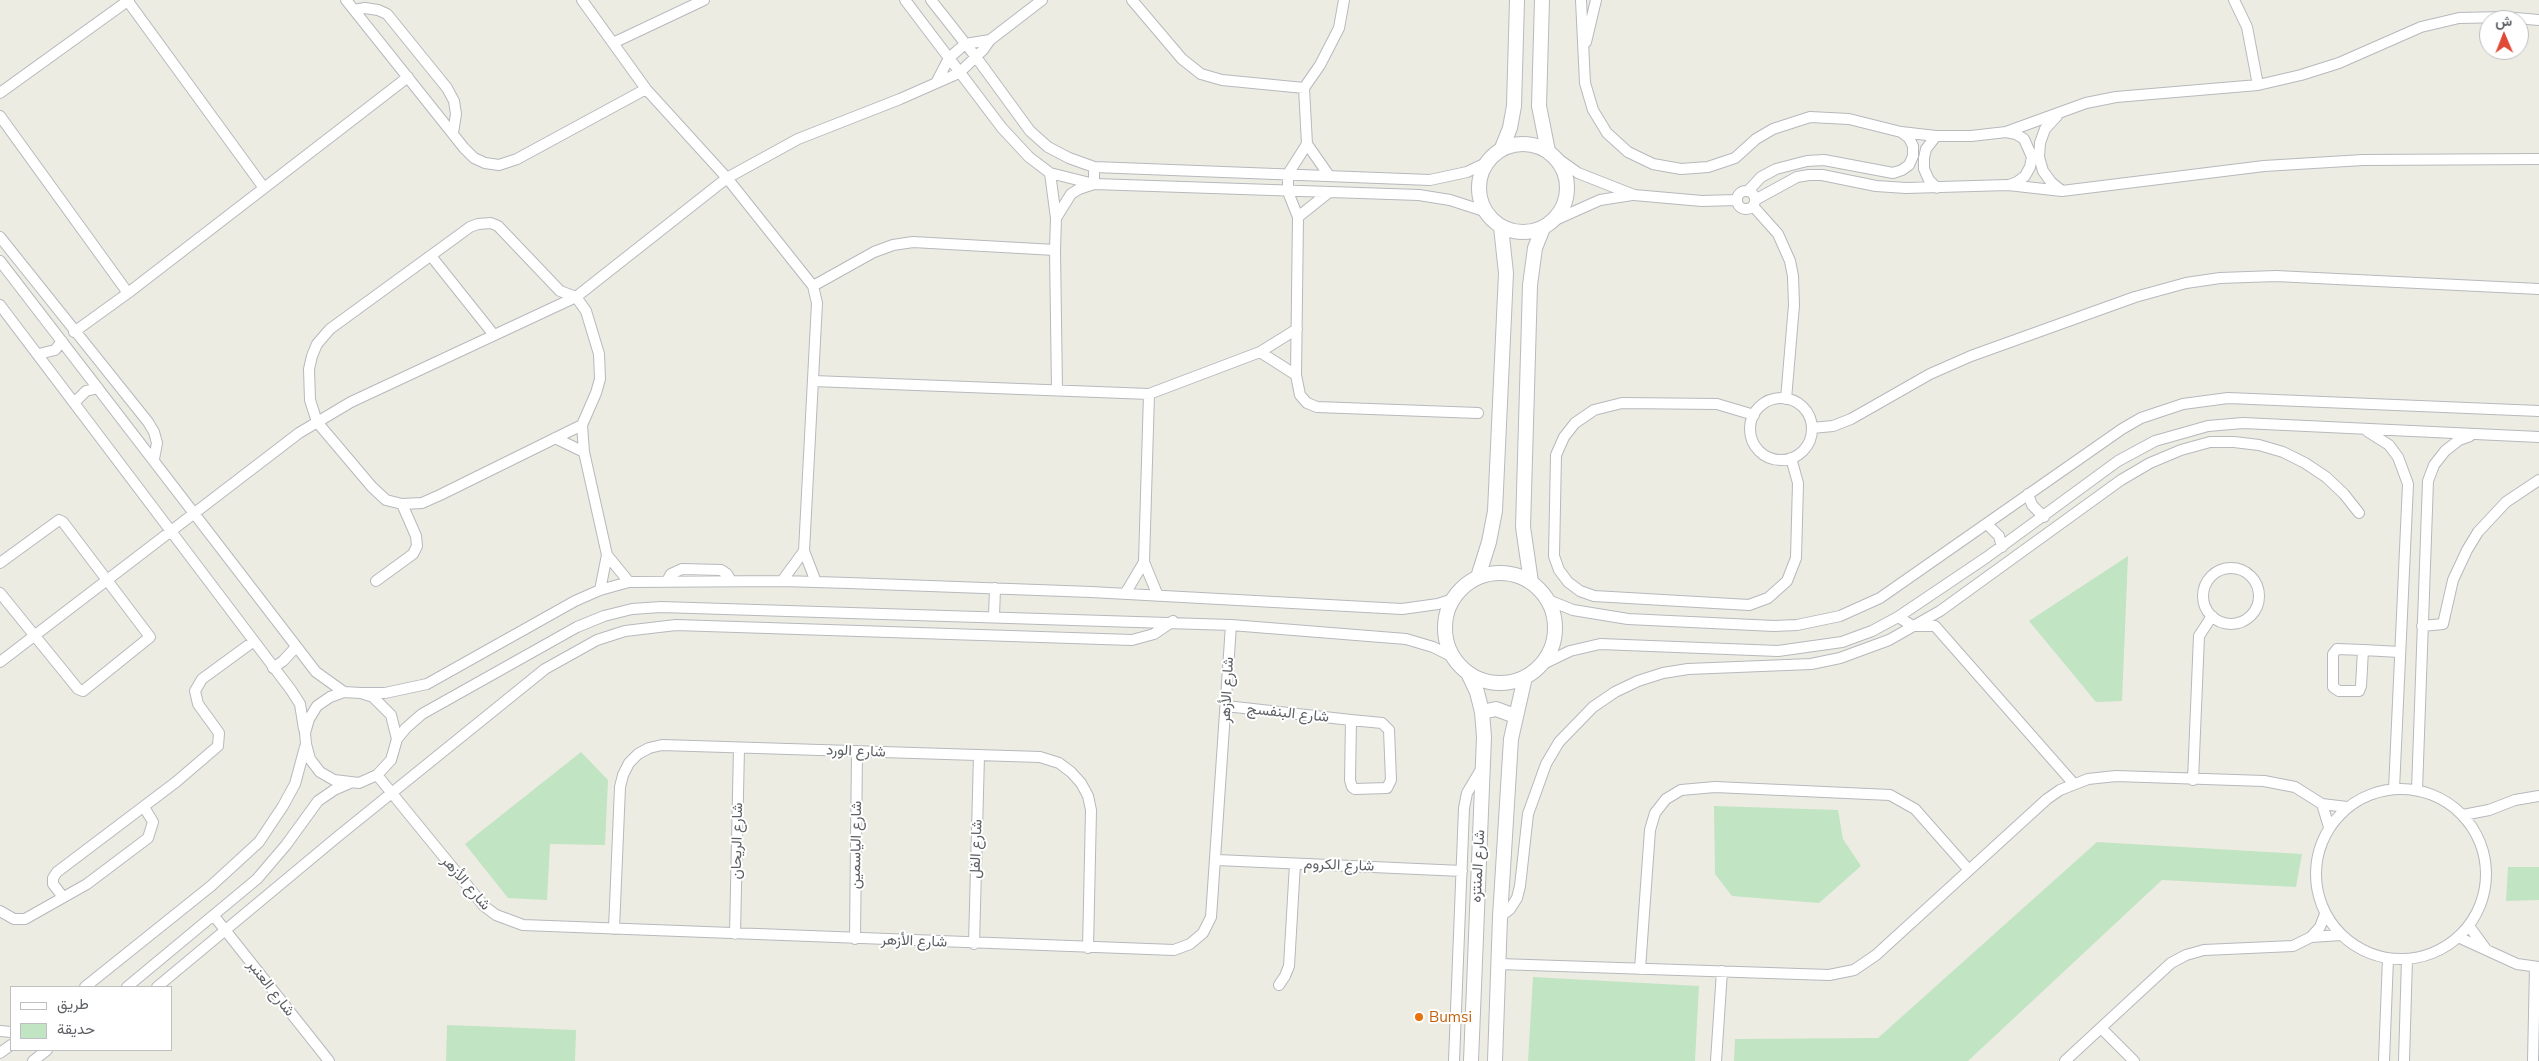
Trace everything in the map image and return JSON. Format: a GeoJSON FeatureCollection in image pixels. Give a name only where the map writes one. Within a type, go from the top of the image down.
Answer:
{"type":"FeatureCollection","features":[{"type":"Feature","properties":{"kind":"street"},"geometry":{"type":"LineString","coordinates":[[0,93],[128,0],[264,188]]}},
{"type":"Feature","properties":{"kind":"street"},"geometry":{"type":"LineString","coordinates":[[346,0],[453,134],[474,158],[485,163],[499,164],[517,160],[646,89]]}},
{"type":"Feature","properties":{"kind":"street"},"geometry":{"type":"LineString","coordinates":[[582,0],[646,89],[727,178],[813,286],[817,303],[804,552],[816,582]]}},
{"type":"Feature","properties":{"kind":"street"},"geometry":{"type":"LineString","coordinates":[[613,43],[704,0]]}},
{"type":"Feature","properties":{"kind":"street"},"geometry":{"type":"LineString","coordinates":[[904,0],[1002,128],[1029,157],[1050,173],[1094,184],[1433,197],[1484,211]]}},
{"type":"Feature","properties":{"kind":"street"},"geometry":{"type":"LineString","coordinates":[[931,0],[976,57],[1030,131],[1048,147],[1069,158],[1094,167],[1328,174],[1430,180],[1467,172],[1486,163],[1502,148],[1510,128],[1514,106],[1517,0]]}},
{"type":"Feature","properties":{"kind":"street"},"geometry":{"type":"LineString","coordinates":[[0,662],[108,581],[279,446],[316,422],[351,402],[576,297],[727,178],[798,139],[900,100],[959,74],[990,40],[1042,0]]}},
{"type":"Feature","properties":{"kind":"street"},"geometry":{"type":"LineString","coordinates":[[1132,0],[1182,59],[1201,74],[1222,80],[1304,88]]}},
{"type":"Feature","properties":{"kind":"street"},"geometry":{"type":"LineString","coordinates":[[1328,174],[1307,144],[1304,88],[1320,65],[1340,28],[1344,0]]}},
{"type":"Feature","properties":{"kind":"street"},"geometry":{"type":"LineString","coordinates":[[1531,582],[1523,528],[1530,294],[1533,255],[1548,225],[1562,210],[1567,188],[1562,167],[1551,153],[1540,106],[1542,0]]}},
{"type":"Feature","properties":{"kind":"street"},"geometry":{"type":"LineString","coordinates":[[1581,0],[1585,83],[1593,110],[1608,133],[1628,152],[1653,164],[1680,169],[1708,167],[1735,158],[1756,139],[1773,129],[1810,117],[1849,119],[1901,132],[1936,136],[1971,136],[2006,132],[2086,103],[2116,97],[2258,85],[2301,75],[2339,63],[2421,27],[2459,18],[2504,16],[2539,20]]}},
{"type":"Feature","properties":{"kind":"street"},"geometry":{"type":"LineString","coordinates":[[1584,55],[1596,0]]}},
{"type":"Feature","properties":{"kind":"street"},"geometry":{"type":"LineString","coordinates":[[2234,0],[2246,27],[2258,85]]}},
{"type":"Feature","properties":{"kind":"street"},"geometry":{"type":"LineString","coordinates":[[354,10],[365,8],[387,14],[441,81],[454,101],[456,114],[453,134]]}},
{"type":"Feature","properties":{"kind":"street"},"geometry":{"type":"LineString","coordinates":[[936,83],[949,58],[965,44],[990,40]]}},
{"type":"Feature","properties":{"kind":"street"},"geometry":{"type":"LineString","coordinates":[[74,332],[128,293],[408,77]]}},
{"type":"Feature","properties":{"kind":"street"},"geometry":{"type":"LineString","coordinates":[[2008,185],[2018,182],[2025,176],[2036,157],[2045,129],[2053,119],[2064,112]]}},
{"type":"Feature","properties":{"kind":"street"},"geometry":{"type":"LineString","coordinates":[[0,116],[128,293]]}},
{"type":"Feature","properties":{"kind":"street"},"geometry":{"type":"LineString","coordinates":[[1901,132],[1909,138],[1927,174],[1937,188]]}},
{"type":"Feature","properties":{"kind":"street"},"geometry":{"type":"LineString","coordinates":[[2006,132],[2016,134],[2024,140],[2051,182],[2062,191]]}},
{"type":"Feature","properties":{"kind":"street"},"geometry":{"type":"LineString","coordinates":[[1736,200],[1740,193],[1748,192],[1761,177],[1792,164],[1824,160],[1893,173],[1902,170],[1918,157],[1926,150],[1936,136]]}},
{"type":"Feature","properties":{"kind":"street"},"geometry":{"type":"LineString","coordinates":[[1307,144],[1288,174],[1288,192],[1298,218],[1296,375],[1300,395],[1307,403],[1317,407],[1478,413]]}},
{"type":"Feature","properties":{"kind":"street"},"geometry":{"type":"LineString","coordinates":[[1502,148],[1526,144],[1551,153],[1578,173],[1634,194],[1702,201],[1736,200]]}},
{"type":"Feature","properties":{"kind":"street"},"geometry":{"type":"LineString","coordinates":[[1736,200],[1743,209],[1797,177],[1809,175],[1834,177],[1876,186],[1937,188],[2008,185],[2062,191],[2264,166],[2363,160],[2539,159]]}},
{"type":"Feature","properties":{"kind":"street"},"geometry":{"type":"LineString","coordinates":[[1486,163],[1480,174],[1478,186],[1479,199],[1484,211],[1501,227],[1514,232],[1529,232],[1548,225],[1600,200],[1634,194]]}},
{"type":"Feature","properties":{"kind":"street"},"geometry":{"type":"LineString","coordinates":[[1094,167],[1094,184]]}},
{"type":"Feature","properties":{"kind":"street"},"geometry":{"type":"LineString","coordinates":[[1050,173],[1056,218],[1057,390]]}},
{"type":"Feature","properties":{"kind":"street"},"geometry":{"type":"LineString","coordinates":[[1056,218],[1071,194],[1079,188],[1094,184]]}},
{"type":"Feature","properties":{"kind":"street"},"geometry":{"type":"LineString","coordinates":[[1748,192],[1751,193],[1754,203],[1778,234],[1790,261],[1793,276],[1794,305],[1786,399]]}},
{"type":"Feature","properties":{"kind":"street"},"geometry":{"type":"LineString","coordinates":[[1298,218],[1328,193]]}},
{"type":"Feature","properties":{"kind":"street"},"geometry":{"type":"LineString","coordinates":[[582,425],[422,502],[402,504],[386,500],[372,487],[316,422],[312,411],[308,384],[312,356],[317,344],[330,329],[470,227],[491,223],[498,226],[560,291],[576,297],[586,311],[593,330],[600,366],[596,393],[582,425],[584,452],[607,555],[600,590]]}},
{"type":"Feature","properties":{"kind":"street"},"geometry":{"type":"LineString","coordinates":[[1478,577],[1489,542],[1494,511],[1506,273],[1501,227]]}},
{"type":"Feature","properties":{"kind":"street"},"geometry":{"type":"LineString","coordinates":[[0,237],[154,432],[157,443],[154,459]]}},
{"type":"Feature","properties":{"kind":"street"},"geometry":{"type":"LineString","coordinates":[[813,286],[874,252],[893,245],[913,242],[1055,250]]}},
{"type":"Feature","properties":{"kind":"street"},"geometry":{"type":"LineString","coordinates":[[430,256],[494,335]]}},
{"type":"Feature","properties":{"kind":"street"},"geometry":{"type":"LineString","coordinates":[[0,261],[195,512],[296,647],[316,672],[344,692]]}},
{"type":"Feature","properties":{"kind":"street"},"geometry":{"type":"LineString","coordinates":[[1812,428],[1833,426],[1851,419],[1930,374],[1971,356],[2135,297],[2186,283],[2220,278],[2276,276],[2539,289]]}},
{"type":"Feature","properties":{"kind":"street"},"geometry":{"type":"LineString","coordinates":[[0,305],[39,354],[291,690],[300,704],[310,759],[320,772],[334,780],[350,783]]}},
{"type":"Feature","properties":{"kind":"street"},"geometry":{"type":"LineString","coordinates":[[813,381],[1149,394],[1260,352],[1297,329]]}},
{"type":"Feature","properties":{"kind":"street"},"geometry":{"type":"LineString","coordinates":[[39,354],[55,350],[62,342]]}},
{"type":"Feature","properties":{"kind":"street"},"geometry":{"type":"LineString","coordinates":[[1260,352],[1296,375]]}},
{"type":"Feature","properties":{"kind":"street"},"geometry":{"type":"LineString","coordinates":[[75,402],[86,391],[98,388]]}},
{"type":"Feature","properties":{"kind":"street"},"geometry":{"type":"LineString","coordinates":[[1149,394],[1144,562],[1158,596]]}},
{"type":"Feature","properties":{"kind":"street"},"geometry":{"type":"LineString","coordinates":[[1548,600],[1573,610],[1628,619],[1774,626],[1818,622],[1847,613],[1880,598],[2122,429],[2162,410],[2198,401],[2228,398],[2539,411]]}},
{"type":"Feature","properties":{"kind":"street"},"geometry":{"type":"LineString","coordinates":[[1786,399],[1801,406],[1807,412],[1812,428],[1808,444],[1798,455],[1791,458],[1773,459],[1758,450],[1750,433],[1754,415],[1767,402],[1786,399]]}},
{"type":"Feature","properties":{"kind":"street"},"geometry":{"type":"LineString","coordinates":[[1754,415],[1717,404],[1622,404],[1594,410],[1576,423],[1564,437],[1556,455],[1554,556],[1559,570],[1568,582],[1580,591],[1594,596],[1749,605],[1768,598],[1787,581],[1796,558],[1798,483],[1791,458]]}},
{"type":"Feature","properties":{"kind":"street"},"geometry":{"type":"LineString","coordinates":[[1541,665],[1549,654],[1556,626],[1554,612],[1548,600],[1531,582],[1505,573],[1478,577],[1464,586],[1453,598],[1445,622],[1448,646],[1453,657],[1468,673],[1486,681],[1506,683],[1525,677],[1541,665],[1570,651],[1600,644],[1778,652],[1842,642],[1872,631],[1898,617],[2002,547],[2118,461],[2149,444],[2175,434],[2208,426],[2242,423],[2539,437]]}},
{"type":"Feature","properties":{"kind":"street"},"geometry":{"type":"LineString","coordinates":[[2364,430],[2377,436],[2398,457],[2408,484],[2394,789]]}},
{"type":"Feature","properties":{"kind":"street"},"geometry":{"type":"LineString","coordinates":[[2175,434],[2181,450]]}},
{"type":"Feature","properties":{"kind":"street"},"geometry":{"type":"LineString","coordinates":[[2416,790],[2428,481],[2434,465],[2445,451],[2459,440],[2476,434]]}},
{"type":"Feature","properties":{"kind":"street"},"geometry":{"type":"LineString","coordinates":[[555,438],[584,452]]}},
{"type":"Feature","properties":{"kind":"street"},"geometry":{"type":"LineString","coordinates":[[1476,916],[1500,917],[1510,909],[1517,898],[1528,814],[1536,786],[1559,742],[1575,723],[1615,692],[1638,681],[1663,673],[1688,669],[1811,664],[1840,658],[1889,640],[1940,611],[2121,480],[2150,463],[2181,450],[2210,442],[2259,445],[2283,452],[2305,463],[2326,477],[2344,494],[2359,513]]}},
{"type":"Feature","properties":{"kind":"street"},"geometry":{"type":"LineString","coordinates":[[2422,626],[2443,624],[2453,580],[2478,532],[2506,502],[2539,480]]}},
{"type":"Feature","properties":{"kind":"street"},"geometry":{"type":"LineString","coordinates":[[2028,494],[2032,504],[2044,517]]}},
{"type":"Feature","properties":{"kind":"street"},"geometry":{"type":"LineString","coordinates":[[376,581],[413,554],[417,546],[416,536],[402,504]]}},
{"type":"Feature","properties":{"kind":"street"},"geometry":{"type":"LineString","coordinates":[[0,563],[59,520],[150,637],[83,691],[78,689],[0,593]]}},
{"type":"Feature","properties":{"kind":"street"},"geometry":{"type":"LineString","coordinates":[[1987,524],[1999,536],[2002,547]]}},
{"type":"Feature","properties":{"kind":"street"},"geometry":{"type":"LineString","coordinates":[[782,581],[804,552]]}},
{"type":"Feature","properties":{"kind":"street"},"geometry":{"type":"LineString","coordinates":[[607,555],[629,582]]}},
{"type":"Feature","properties":{"kind":"street"},"geometry":{"type":"LineString","coordinates":[[1125,594],[1144,562]]}},
{"type":"Feature","properties":{"kind":"street"},"geometry":{"type":"LineString","coordinates":[[2228,567],[2248,572],[2259,590],[2258,603],[2252,615],[2234,624],[2220,622],[2212,616],[2205,608],[2202,595],[2210,576],[2222,568],[2228,567]]}},
{"type":"Feature","properties":{"kind":"street"},"geometry":{"type":"LineString","coordinates":[[86,986],[211,886],[259,842],[295,784],[309,719],[317,706],[330,697],[344,692],[392,692],[426,684],[600,590],[629,582],[782,581],[995,588],[1402,609],[1438,604],[1453,598]]}},
{"type":"Feature","properties":{"kind":"street"},"geometry":{"type":"LineString","coordinates":[[994,616],[995,588]]}},
{"type":"Feature","properties":{"kind":"street"},"geometry":{"type":"LineString","coordinates":[[1935,626],[1940,611],[1940,598],[1936,591]]}},
{"type":"Feature","properties":{"kind":"street"},"geometry":{"type":"LineString","coordinates":[[128,986],[262,874],[318,801],[334,790],[350,783],[369,780],[377,775],[391,760],[397,740],[406,728],[422,714],[577,627],[604,616],[632,609],[661,607],[1173,621],[1411,640],[1453,657]]}},
{"type":"Feature","properties":{"kind":"street"},"geometry":{"type":"LineString","coordinates":[[2193,780],[2199,636],[2202,628],[2212,616]]}},
{"type":"Feature","properties":{"kind":"street"},"geometry":{"type":"LineString","coordinates":[[1898,617],[1913,626],[1935,626],[2074,784]]}},
{"type":"Feature","properties":{"kind":"street"},"geometry":{"type":"LineString","coordinates":[[158,986],[392,792],[545,669],[597,640],[625,631],[654,626],[676,626],[1132,640],[1154,634],[1173,621]]}},
{"type":"Feature","properties":{"kind":"street","name":"شارع الأزهر"},"geometry":{"type":"LineString","coordinates":[[377,775],[484,906],[496,915],[523,925],[974,944],[1174,950],[1190,944],[1203,932],[1211,917],[1217,860],[1231,625]]}},
{"type":"Feature","properties":{"kind":"street"},"geometry":{"type":"LineString","coordinates":[[63,897],[53,884],[54,875],[218,746],[219,733],[198,704],[195,691],[202,679],[254,641]]}},
{"type":"Feature","properties":{"kind":"street"},"geometry":{"type":"LineString","coordinates":[[273,668],[284,661],[296,647]]}},
{"type":"Feature","properties":{"kind":"street"},"geometry":{"type":"LineString","coordinates":[[2363,650],[2360,689],[2356,692],[2335,690],[2332,684],[2334,651],[2340,649],[2363,650],[2400,652]]}},
{"type":"Feature","properties":{"kind":"street"},"geometry":{"type":"LineString","coordinates":[[1746,651],[1746,666]]}},
{"type":"Feature","properties":{"kind":"street","name":"شارع المنتزه"},"geometry":{"type":"LineString","coordinates":[[1468,673],[1477,692],[1482,712],[1483,766],[1471,1061]]}},
{"type":"Feature","properties":{"kind":"street","name":"شارع المنتزه"},"geometry":{"type":"LineString","coordinates":[[1495,1061],[1500,917],[1511,739],[1525,677]]}},
{"type":"Feature","properties":{"kind":"street"},"geometry":{"type":"LineString","coordinates":[[361,693],[373,697],[391,715],[397,740]]}},
{"type":"Feature","properties":{"kind":"street","name":"شارع البنفسج"},"geometry":{"type":"LineString","coordinates":[[1226,706],[1382,723],[1389,730],[1391,780],[1387,788],[1355,789],[1352,787],[1350,780],[1351,720]]}},
{"type":"Feature","properties":{"kind":"street"},"geometry":{"type":"LineString","coordinates":[[1482,712],[1496,709],[1515,716]]}},
{"type":"Feature","properties":{"kind":"street","name":"شارع الورد"},"geometry":{"type":"LineString","coordinates":[[614,929],[620,787],[629,763],[644,751],[662,745],[979,755],[1050,759],[1071,772],[1081,783],[1088,796],[1091,810],[1088,948]]}},
{"type":"Feature","properties":{"kind":"street","name":"شارع الريحان"},"geometry":{"type":"LineString","coordinates":[[735,934],[740,748]]}},
{"type":"Feature","properties":{"kind":"street","name":"شارع الياسمين"},"geometry":{"type":"LineString","coordinates":[[856,939],[857,751]]}},
{"type":"Feature","properties":{"kind":"street","name":"شارع الفل"},"geometry":{"type":"LineString","coordinates":[[974,944],[979,755]]}},
{"type":"Feature","properties":{"kind":"street"},"geometry":{"type":"LineString","coordinates":[[1454,1061],[1467,793],[1483,766]]}},
{"type":"Feature","properties":{"kind":"street"},"geometry":{"type":"LineString","coordinates":[[1499,964],[1829,975],[1854,970],[1876,955],[1968,869],[2047,799],[2074,784],[2102,777],[2280,783],[2302,791],[2322,804],[2347,807]]}},
{"type":"Feature","properties":{"kind":"street"},"geometry":{"type":"LineString","coordinates":[[1640,968],[1650,830],[1655,812],[1666,800],[1681,790],[1716,787],[1890,795],[1915,809],[1968,869]]}},
{"type":"Feature","properties":{"kind":"street"},"geometry":{"type":"LineString","coordinates":[[2394,789],[2416,790],[2442,799],[2463,815],[2482,845],[2486,878],[2478,911],[2458,937],[2434,952],[2407,959],[2388,958],[2355,946],[2341,935],[2325,914],[2316,885],[2315,870],[2319,847],[2329,827],[2347,807],[2362,798],[2394,789]]}},
{"type":"Feature","properties":{"kind":"street"},"geometry":{"type":"LineString","coordinates":[[2463,815],[2489,810],[2515,800],[2539,796]]}},
{"type":"Feature","properties":{"kind":"street"},"geometry":{"type":"LineString","coordinates":[[2322,804],[2329,827]]}},
{"type":"Feature","properties":{"kind":"street"},"geometry":{"type":"LineString","coordinates":[[0,911],[14,919],[26,919],[87,884],[148,838],[153,822],[144,806]]}},
{"type":"Feature","properties":{"kind":"street"},"geometry":{"type":"LineString","coordinates":[[2474,830],[2489,810]]}},
{"type":"Feature","properties":{"kind":"street","name":"شارع الكروم"},"geometry":{"type":"LineString","coordinates":[[1217,860],[1462,871]]}},
{"type":"Feature","properties":{"kind":"street"},"geometry":{"type":"LineString","coordinates":[[1279,985],[1289,966],[1295,864]]}},
{"type":"Feature","properties":{"kind":"street"},"geometry":{"type":"LineString","coordinates":[[2065,1061],[2170,963],[2186,955],[2204,950],[2293,946],[2311,937],[2320,927],[2325,914]]}},
{"type":"Feature","properties":{"kind":"street","name":"شارع العنبر"},"geometry":{"type":"LineString","coordinates":[[214,916],[329,1061]]}},
{"type":"Feature","properties":{"kind":"street"},"geometry":{"type":"LineString","coordinates":[[2468,926],[2486,949]]}},
{"type":"Feature","properties":{"kind":"street"},"geometry":{"type":"LineString","coordinates":[[2311,937],[2341,935]]}},
{"type":"Feature","properties":{"kind":"street"},"geometry":{"type":"LineString","coordinates":[[2458,937],[2517,964],[2537,967],[2533,1061]]}},
{"type":"Feature","properties":{"kind":"street"},"geometry":{"type":"LineString","coordinates":[[2384,1061],[2388,958]]}},
{"type":"Feature","properties":{"kind":"street"},"geometry":{"type":"LineString","coordinates":[[2404,1061],[2407,959]]}},
{"type":"Feature","properties":{"kind":"street"},"geometry":{"type":"LineString","coordinates":[[1716,1061],[1722,971]]}},
{"type":"Feature","properties":{"kind":"street"},"geometry":{"type":"LineString","coordinates":[[2101,1028],[2134,1061]]}},
{"type":"Feature","properties":{"kind":"street"},"geometry":{"type":"LineString","coordinates":[[33,1061],[46,1051]]}},
{"type":"Feature","properties":{"kind":"street"},"geometry":{"type":"LineString","coordinates":[[0,1053],[6,1061]]}},
{"type":"Feature","properties":{"kind":"green space"},"geometry":{"type":"Polygon","coordinates":[[[2128,556],[2122,701],[2096,702],[2029,621],[2128,556]]]}},
{"type":"Feature","properties":{"kind":"green space"},"geometry":{"type":"Polygon","coordinates":[[[581,752],[608,780],[605,845],[550,844],[547,900],[508,898],[465,844],[581,752]]]}},
{"type":"Feature","properties":{"kind":"green space"},"geometry":{"type":"Polygon","coordinates":[[[1714,806],[1838,810],[1843,839],[1861,866],[1819,903],[1732,896],[1715,874],[1714,806]]]}},
{"type":"Feature","properties":{"kind":"green space"},"geometry":{"type":"Polygon","coordinates":[[[2097,842],[2302,854],[2296,887],[2162,880],[1968,1061],[1734,1061],[1735,1039],[1878,1038],[2097,842]]]}},
{"type":"Feature","properties":{"kind":"green space"},"geometry":{"type":"Polygon","coordinates":[[[2508,867],[2539,867],[2539,900],[2506,901],[2508,867]]]}},
{"type":"Feature","properties":{"kind":"green space"},"geometry":{"type":"Polygon","coordinates":[[[1533,977],[1699,986],[1695,1061],[1528,1061],[1533,977]]]}},
{"type":"Feature","properties":{"kind":"green space"},"geometry":{"type":"Polygon","coordinates":[[[447,1025],[576,1030],[575,1061],[446,1061],[447,1025]]]}},
{"type":"Feature","properties":{"kind":"place","name":"Bumsi"},"geometry":{"type":"Point","coordinates":[1419,1017]}}]}
